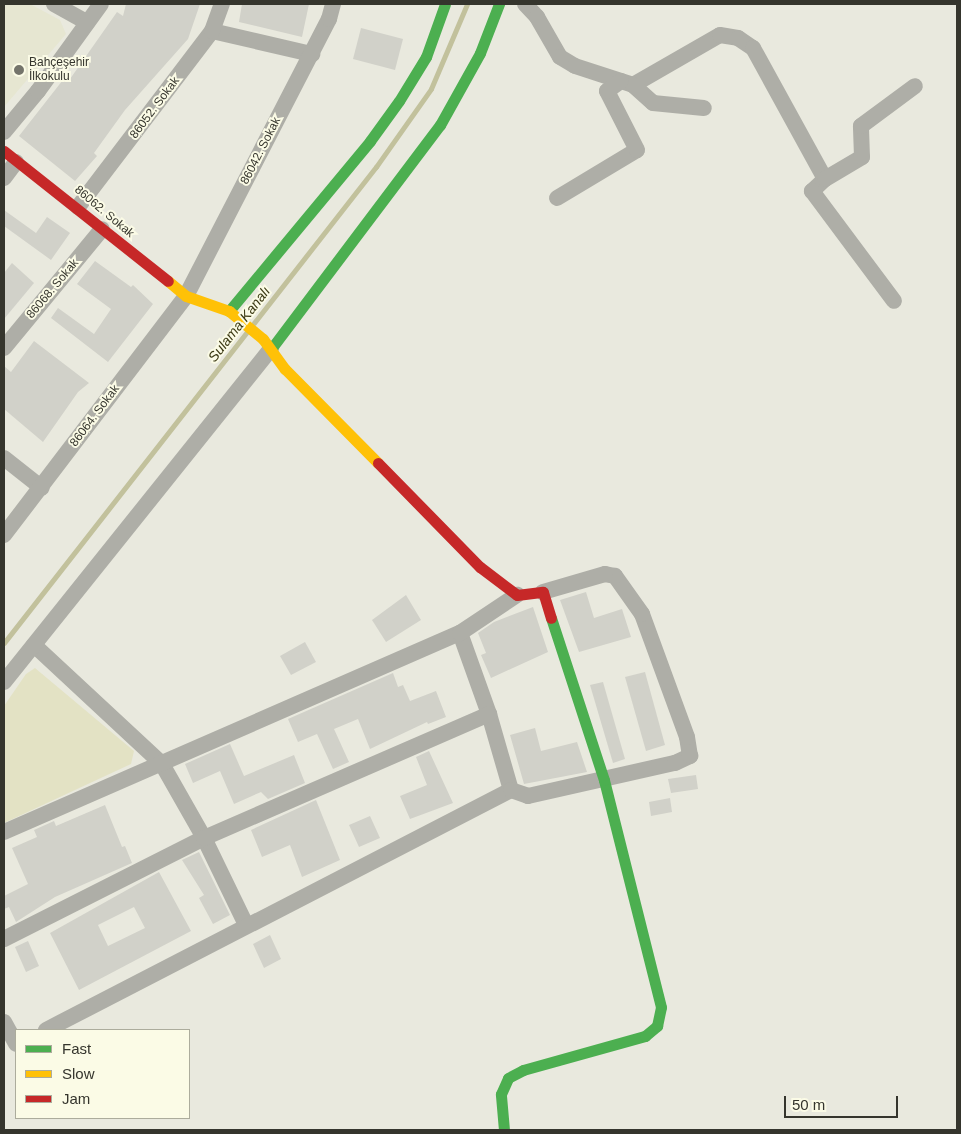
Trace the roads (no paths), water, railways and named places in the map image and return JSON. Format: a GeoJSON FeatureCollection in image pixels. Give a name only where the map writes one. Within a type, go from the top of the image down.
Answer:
{"type":"FeatureCollection","features":[{"type":"Feature","properties":{"kind":"main road"},"geometry":{"type":"LineString","coordinates":[[232,314],[370,141],[399,101],[426,57],[445,4]]}},
{"type":"Feature","properties":{"kind":"main road"},"geometry":{"type":"LineString","coordinates":[[267,344],[440,125],[480,53],[499,4]]}},
{"type":"Feature","properties":{"kind":"main road","name":"86062. Sokak"},"geometry":{"type":"LineString","coordinates":[[4,151],[16,162],[78,207],[102,229],[186,296],[232,314],[267,344],[285,369],[480,567],[517,595]]}},
{"type":"Feature","properties":{"kind":"main road"},"geometry":{"type":"LineString","coordinates":[[504,1130],[500,1094],[508,1078],[523,1070],[644,1036],[657,1026],[661,1007],[604,780],[543,592],[517,595]]}},
{"type":"Feature","properties":{"kind":"street"},"geometry":{"type":"LineString","coordinates":[[54,4],[87,22]]}},
{"type":"Feature","properties":{"kind":"street"},"geometry":{"type":"LineString","coordinates":[[4,132],[38,91],[101,4]]}},
{"type":"Feature","properties":{"kind":"street","name":"86052. Sokak"},"geometry":{"type":"LineString","coordinates":[[78,207],[212,31],[222,4]]}},
{"type":"Feature","properties":{"kind":"street","name":"86042. Sokak"},"geometry":{"type":"LineString","coordinates":[[186,296],[312,54],[333,4]]}},
{"type":"Feature","properties":{"kind":"street"},"geometry":{"type":"LineString","coordinates":[[525,4],[538,17],[560,57],[575,66],[627,83],[653,103],[704,108]]}},
{"type":"Feature","properties":{"kind":"street"},"geometry":{"type":"LineString","coordinates":[[212,31],[312,54]]}},
{"type":"Feature","properties":{"kind":"street"},"geometry":{"type":"LineString","coordinates":[[556,198],[637,150],[607,90],[627,83],[720,35],[738,38],[753,48],[825,179]]}},
{"type":"Feature","properties":{"kind":"street"},"geometry":{"type":"LineString","coordinates":[[894,300],[812,191],[825,179],[862,158],[861,126],[914,86]]}},
{"type":"Feature","properties":{"kind":"street"},"geometry":{"type":"LineString","coordinates":[[4,178],[16,162]]}},
{"type":"Feature","properties":{"kind":"street","name":"86068. Sokak"},"geometry":{"type":"LineString","coordinates":[[4,348],[102,229]]}},
{"type":"Feature","properties":{"kind":"street","name":"86064. Sokak"},"geometry":{"type":"LineString","coordinates":[[4,535],[42,488],[186,296]]}},
{"type":"Feature","properties":{"kind":"street"},"geometry":{"type":"LineString","coordinates":[[4,682],[267,344]]}},
{"type":"Feature","properties":{"kind":"street"},"geometry":{"type":"LineString","coordinates":[[4,458],[42,488]]}},
{"type":"Feature","properties":{"kind":"street"},"geometry":{"type":"LineString","coordinates":[[48,1029],[246,925],[511,790],[528,796],[675,763],[690,756],[686,737],[642,614],[615,576],[604,574],[543,592]]}},
{"type":"Feature","properties":{"kind":"street"},"geometry":{"type":"LineString","coordinates":[[4,832],[460,633],[517,595]]}},
{"type":"Feature","properties":{"kind":"street"},"geometry":{"type":"LineString","coordinates":[[460,633],[489,714],[511,790]]}},
{"type":"Feature","properties":{"kind":"street"},"geometry":{"type":"LineString","coordinates":[[34,645],[162,764],[204,838],[246,925]]}},
{"type":"Feature","properties":{"kind":"street"},"geometry":{"type":"LineString","coordinates":[[4,939],[204,838],[489,714]]}},
{"type":"Feature","properties":{"kind":"street"},"geometry":{"type":"LineString","coordinates":[[4,1022],[15,1042]]}},
{"type":"Feature","properties":{"kind":"waterway","name":"Sulama Kanalı"},"geometry":{"type":"LineString","coordinates":[[254,323],[376,167],[431,89],[467,4]]}},
{"type":"Feature","properties":{"kind":"waterway","name":"Sulama Kanalı"},"geometry":{"type":"LineString","coordinates":[[4,643],[246,333]]}},
{"type":"Feature","properties":{"kind":"place","name":"Bahçeşehir İlkokulu"},"geometry":{"type":"Point","coordinates":[19,70]}}]}
